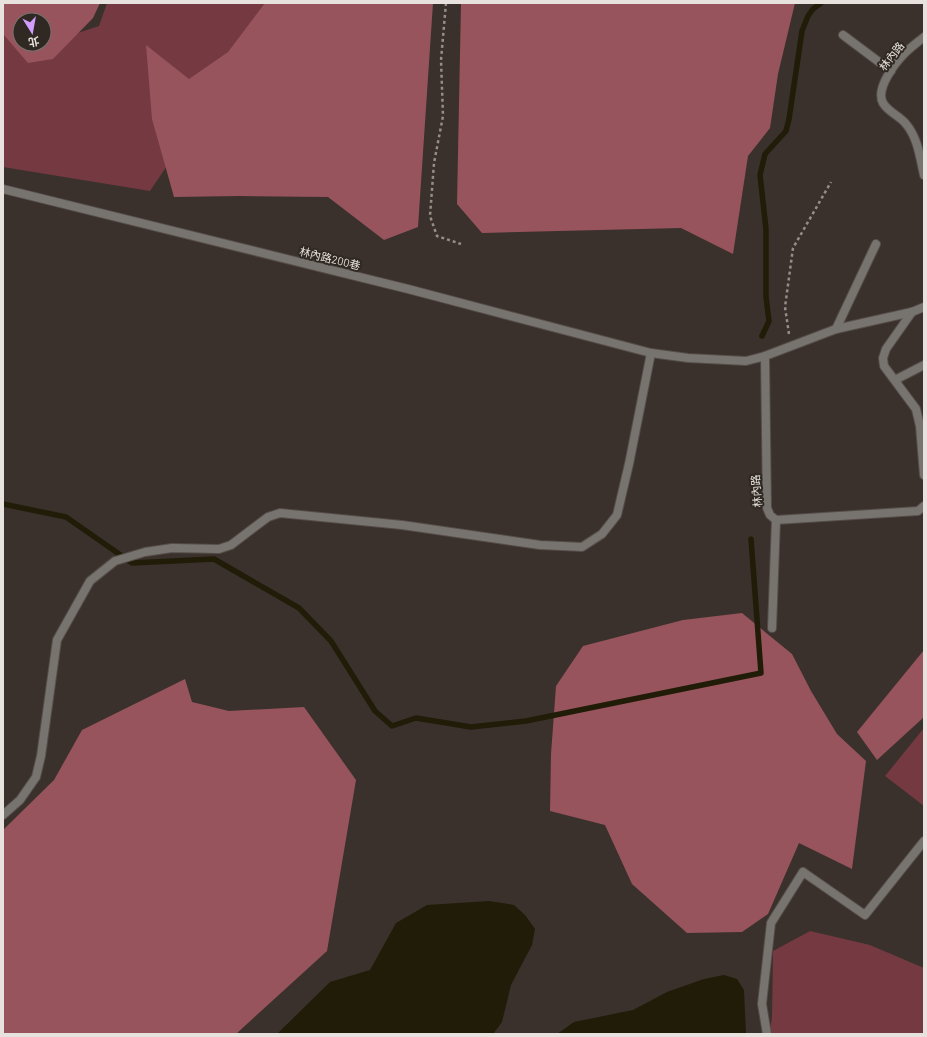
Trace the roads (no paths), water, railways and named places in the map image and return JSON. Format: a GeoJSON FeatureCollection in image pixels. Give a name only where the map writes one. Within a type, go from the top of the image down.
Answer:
{"type":"FeatureCollection","features":[{"type":"Feature","properties":{"kind":"street"},"geometry":{"type":"LineString","coordinates":[[843,35],[891,71]]}},
{"type":"Feature","properties":{"kind":"street","name":"林內路"},"geometry":{"type":"LineString","coordinates":[[924,37],[905,52],[891,71],[882,87],[881,97],[884,104],[906,124],[918,144],[924,175]]}},
{"type":"Feature","properties":{"kind":"street","name":"林內路200巷"},"geometry":{"type":"LineString","coordinates":[[3,189],[408,288],[651,353]]}},
{"type":"Feature","properties":{"kind":"street"},"geometry":{"type":"LineString","coordinates":[[836,330],[876,244]]}},
{"type":"Feature","properties":{"kind":"street"},"geometry":{"type":"LineString","coordinates":[[3,815],[20,800],[36,777],[41,756],[58,640],[90,580],[115,561],[145,552],[172,548],[219,549],[231,545],[268,517],[280,513],[402,525],[540,545],[582,547],[602,534],[617,515],[630,464],[651,353],[688,358],[746,361],[765,356],[836,330],[912,312],[924,307]]}},
{"type":"Feature","properties":{"kind":"street"},"geometry":{"type":"LineString","coordinates":[[912,312],[886,349],[883,358],[884,366],[916,409],[920,426],[924,475]]}},
{"type":"Feature","properties":{"kind":"street","name":"林內路"},"geometry":{"type":"LineString","coordinates":[[765,356],[767,508],[770,515],[776,520]]}},
{"type":"Feature","properties":{"kind":"street"},"geometry":{"type":"LineString","coordinates":[[895,380],[924,365]]}},
{"type":"Feature","properties":{"kind":"street"},"geometry":{"type":"LineString","coordinates":[[772,628],[776,520],[918,510],[924,506]]}},
{"type":"Feature","properties":{"kind":"street"},"geometry":{"type":"LineString","coordinates":[[767,1034],[762,1004],[771,923],[803,872],[865,915],[924,841]]}},
{"type":"Feature","properties":{"kind":"waterway"},"geometry":{"type":"LineString","coordinates":[[762,336],[769,321],[766,297],[766,229],[760,175],[765,154],[786,131],[802,31],[808,16],[813,9],[821,3]]}},
{"type":"Feature","properties":{"kind":"waterway"},"geometry":{"type":"LineString","coordinates":[[3,504],[66,517],[132,563],[214,559],[299,608],[331,641],[375,711],[392,726],[416,718],[471,727],[526,721],[761,673],[751,539]]}}]}
